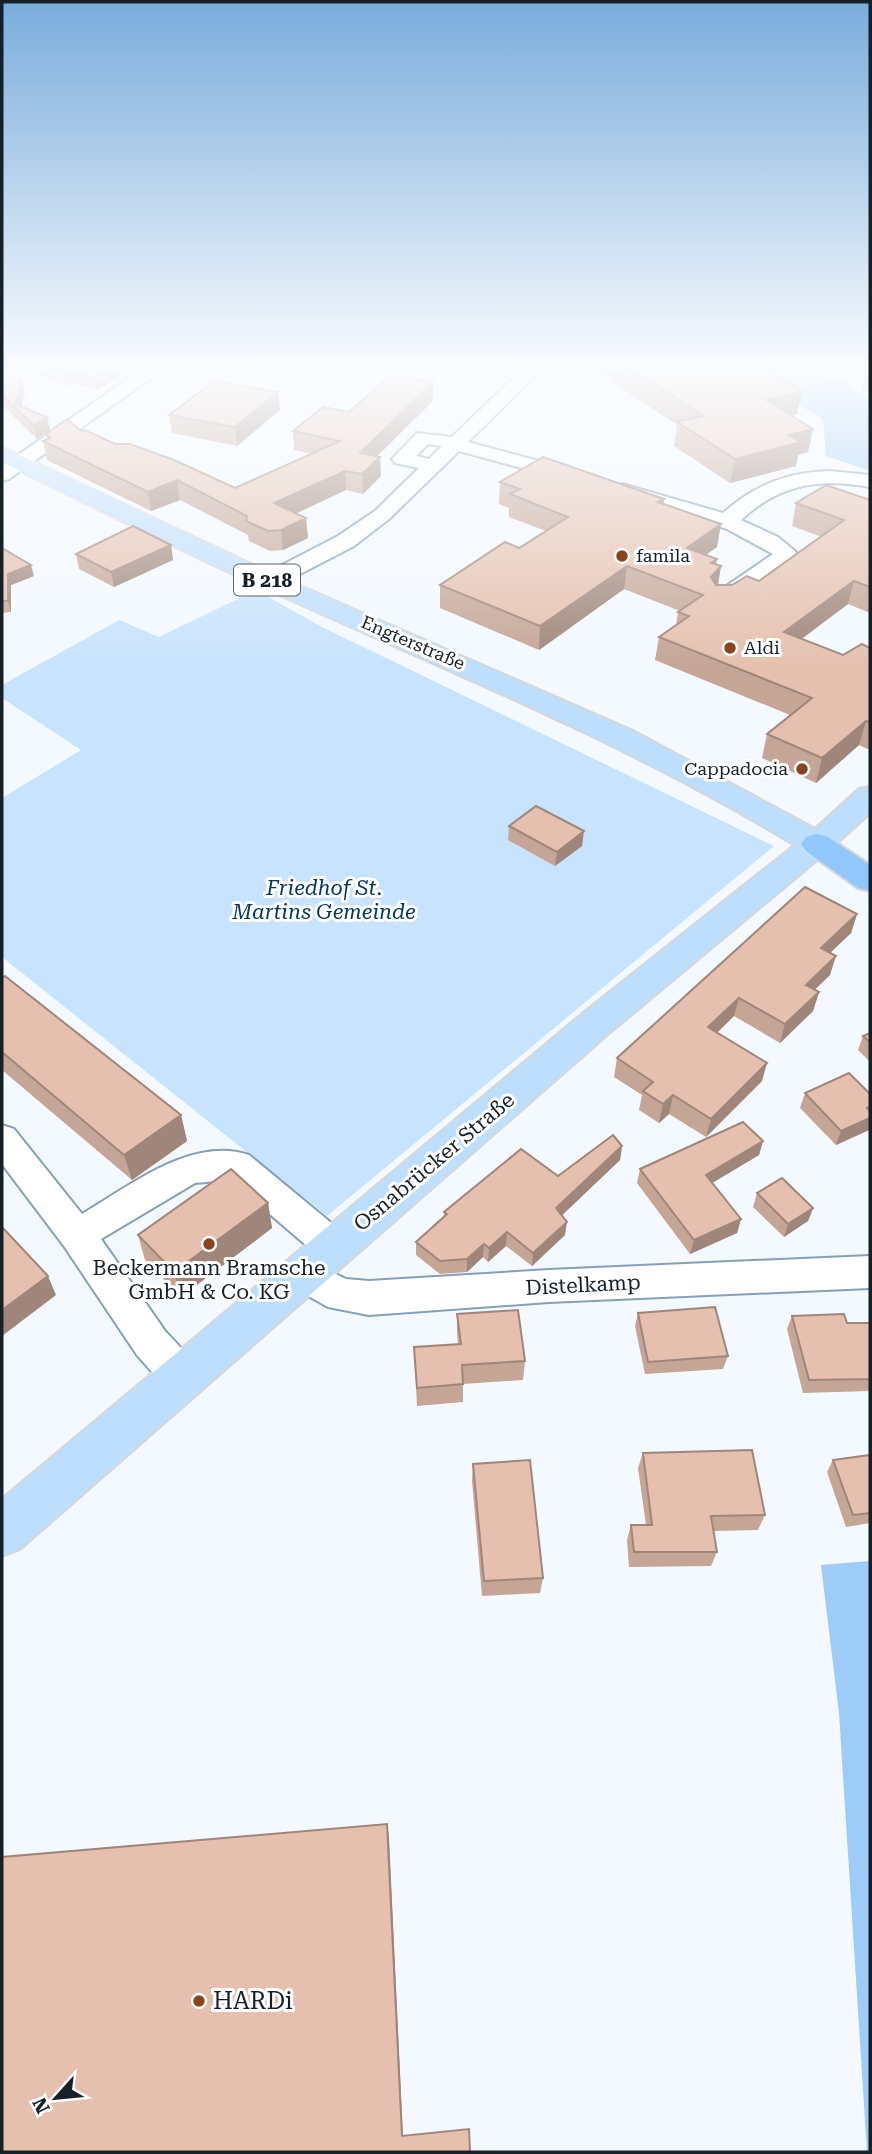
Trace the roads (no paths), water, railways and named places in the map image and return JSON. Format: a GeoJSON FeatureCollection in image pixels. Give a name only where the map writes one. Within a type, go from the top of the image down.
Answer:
{"type":"FeatureCollection","features":[{"type":"Feature","properties":{"kind":"highway","name":"B 218"},"geometry":{"type":"LineString","coordinates":[[817,844],[870,880]]}},
{"type":"Feature","properties":{"kind":"main road","name":"Engterstraße"},"geometry":{"type":"LineString","coordinates":[[14,467],[537,697],[669,759],[817,844]]}},
{"type":"Feature","properties":{"kind":"main road","name":"Osnabrücker Straße"},"geometry":{"type":"LineString","coordinates":[[2,1531],[595,1024],[817,844],[870,796]]}},
{"type":"Feature","properties":{"kind":"street"},"geometry":{"type":"LineString","coordinates":[[269,581],[346,541],[382,515],[434,467]]}},
{"type":"Feature","properties":{"kind":"street"},"geometry":{"type":"LineString","coordinates":[[542,467],[725,523],[776,543],[785,552],[781,560],[720,601]]}},
{"type":"Feature","properties":{"kind":"street"},"geometry":{"type":"LineString","coordinates":[[725,523],[764,491],[785,483],[832,477],[870,481]]}},
{"type":"Feature","properties":{"kind":"street"},"geometry":{"type":"LineString","coordinates":[[2,1139],[77,1235],[151,1343],[182,1377]]}},
{"type":"Feature","properties":{"kind":"street"},"geometry":{"type":"LineString","coordinates":[[77,1235],[188,1170],[237,1165],[334,1247]]}},
{"type":"Feature","properties":{"kind":"street","name":"Distelkamp"},"geometry":{"type":"LineString","coordinates":[[302,1274],[341,1295],[369,1298],[549,1286],[870,1272]]}},
{"type":"Feature","properties":{"kind":"place","name":"famila"},"geometry":{"type":"Point","coordinates":[622,556]}},
{"type":"Feature","properties":{"kind":"place","name":"Aldi"},"geometry":{"type":"Point","coordinates":[730,648]}},
{"type":"Feature","properties":{"kind":"place","name":"Cappadocia"},"geometry":{"type":"Point","coordinates":[802,769]}},
{"type":"Feature","properties":{"kind":"place","name":"Beckermann Bramsche GmbH & Co. KG"},"geometry":{"type":"Point","coordinates":[209,1244]}},
{"type":"Feature","properties":{"kind":"place","name":"HARDi"},"geometry":{"type":"Point","coordinates":[199,2001]}},
{"type":"Feature","properties":{"kind":"park label","name":"Friedhof St. Martins Gemeinde"},"geometry":{"type":"Point","coordinates":[324,900]}}]}
